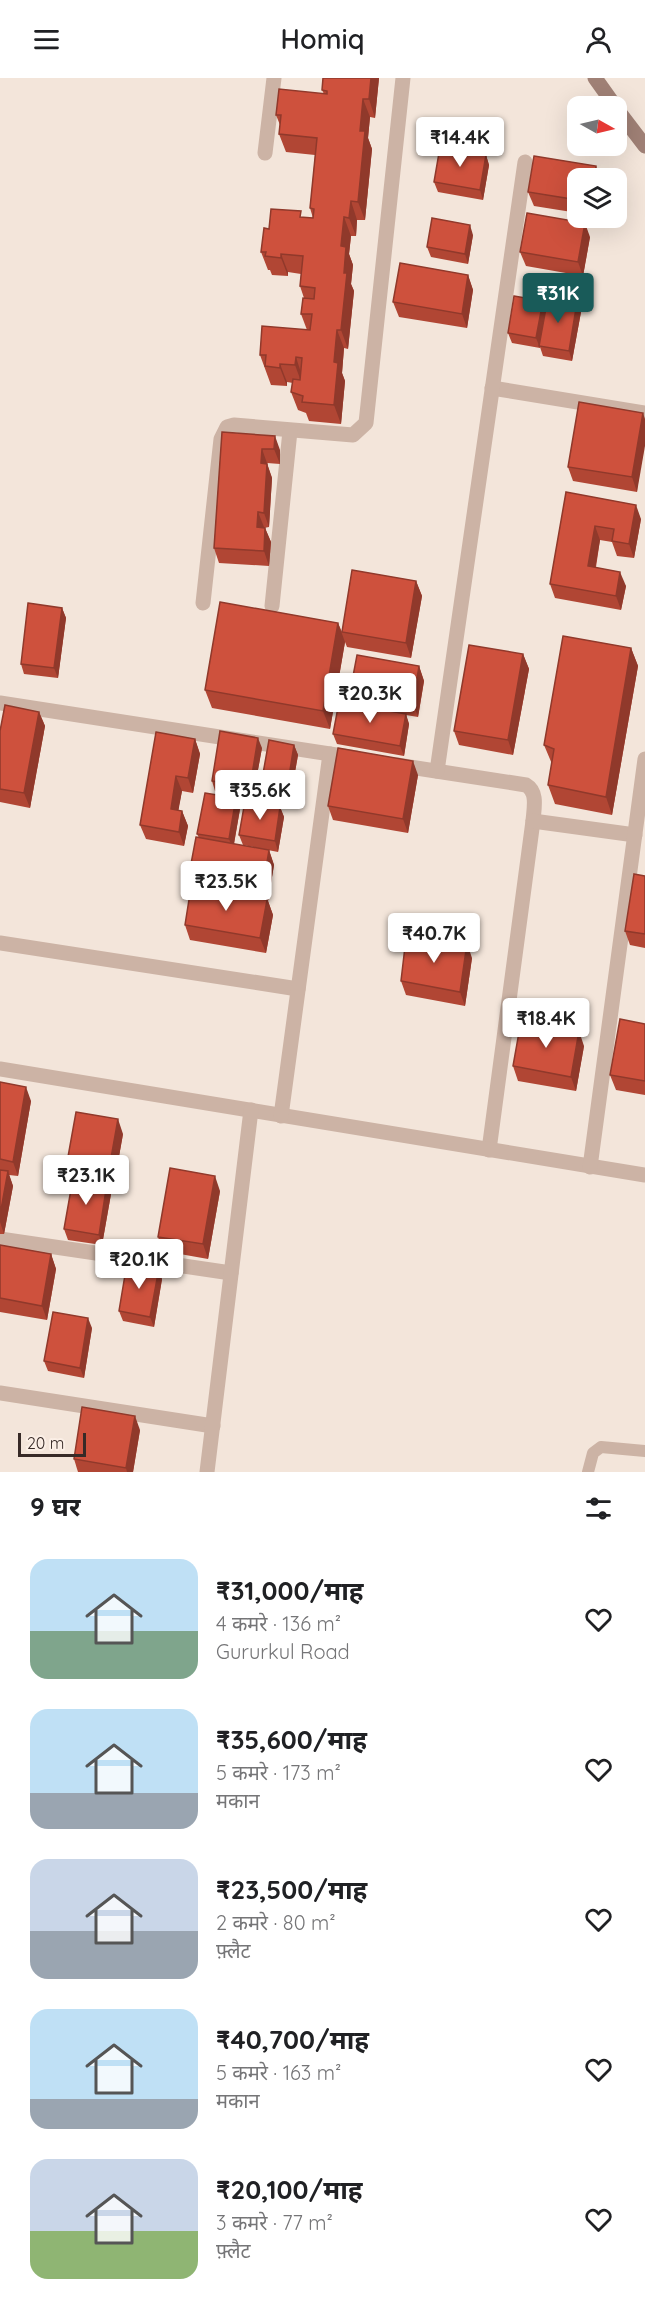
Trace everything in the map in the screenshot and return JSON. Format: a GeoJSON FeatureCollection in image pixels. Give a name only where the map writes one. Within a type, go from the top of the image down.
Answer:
{"type":"FeatureCollection","features":[{"type":"Feature","properties":{"kind":"street"},"geometry":{"type":"LineString","coordinates":[[265,153],[274,78]]}},
{"type":"Feature","properties":{"kind":"street"},"geometry":{"type":"LineString","coordinates":[[203,603],[223,432],[234,425],[353,435],[366,423],[403,78]]}},
{"type":"Feature","properties":{"kind":"street"},"geometry":{"type":"LineString","coordinates":[[595,78],[608,96]]}},
{"type":"Feature","properties":{"kind":"street"},"geometry":{"type":"LineString","coordinates":[[627,122],[645,146]]}},
{"type":"Feature","properties":{"kind":"street"},"geometry":{"type":"LineString","coordinates":[[438,771],[525,162]]}},
{"type":"Feature","properties":{"kind":"street"},"geometry":{"type":"LineString","coordinates":[[492,388],[645,413]]}},
{"type":"Feature","properties":{"kind":"street"},"geometry":{"type":"LineString","coordinates":[[272,606],[290,431]]}},
{"type":"Feature","properties":{"kind":"street"},"geometry":{"type":"LineString","coordinates":[[0,703],[525,784],[531,788],[534,795],[533,821],[489,1150]]}},
{"type":"Feature","properties":{"kind":"street"},"geometry":{"type":"LineString","coordinates":[[281,1116],[330,754]]}},
{"type":"Feature","properties":{"kind":"street"},"geometry":{"type":"LineString","coordinates":[[590,1167],[645,759]]}},
{"type":"Feature","properties":{"kind":"street"},"geometry":{"type":"LineString","coordinates":[[533,821],[635,835]]}},
{"type":"Feature","properties":{"kind":"street"},"geometry":{"type":"LineString","coordinates":[[0,943],[298,989]]}},
{"type":"Feature","properties":{"kind":"street"},"geometry":{"type":"LineString","coordinates":[[0,1069],[645,1175]]}},
{"type":"Feature","properties":{"kind":"street"},"geometry":{"type":"LineString","coordinates":[[207,1472],[251,1110]]}},
{"type":"Feature","properties":{"kind":"street"},"geometry":{"type":"LineString","coordinates":[[0,1239],[231,1273]]}},
{"type":"Feature","properties":{"kind":"street"},"geometry":{"type":"LineString","coordinates":[[0,1393],[213,1426]]}},
{"type":"Feature","properties":{"kind":"lane"},"geometry":{"type":"LineString","coordinates":[[588,1472],[593,1453],[601,1447],[645,1451]]}},
{"type":"Feature","properties":{"kind":"building"},"geometry":{"type":"Polygon","coordinates":[[[323,78],[371,78],[369,99],[363,99],[360,131],[365,131],[358,202],[351,201],[349,218],[344,217],[341,246],[346,247],[344,273],[347,273],[341,330],[337,330],[334,362],[338,363],[334,405],[302,402],[303,396],[291,392],[293,379],[300,380],[302,358],[296,357],[295,365],[280,364],[280,368],[265,366],[266,355],[260,355],[262,326],[310,330],[312,314],[301,314],[303,298],[314,299],[315,288],[300,286],[303,256],[281,254],[281,258],[265,256],[266,252],[261,252],[264,228],[269,229],[271,209],[301,211],[300,217],[313,218],[314,209],[310,208],[317,138],[279,134],[281,115],[276,115],[279,89],[327,94],[327,91],[322,90],[323,78]]]}},
{"type":"Feature","properties":{"kind":"building"},"geometry":{"type":"Polygon","coordinates":[[[440,147],[486,155],[480,190],[434,182],[440,147]]]}},
{"type":"Feature","properties":{"kind":"building"},"geometry":{"type":"Polygon","coordinates":[[[534,156],[596,166],[596,168],[567,168],[567,198],[528,192],[534,156]]]}},
{"type":"Feature","properties":{"kind":"building"},"geometry":{"type":"Polygon","coordinates":[[[527,213],[567,220],[567,228],[584,228],[578,262],[520,252],[527,213]]]}},
{"type":"Feature","properties":{"kind":"building"},"geometry":{"type":"Polygon","coordinates":[[[432,218],[470,225],[465,254],[427,247],[432,218]]]}},
{"type":"Feature","properties":{"kind":"building"},"geometry":{"type":"Polygon","coordinates":[[[400,263],[468,275],[462,314],[393,302],[400,263]]]}},
{"type":"Feature","properties":{"kind":"building"},"geometry":{"type":"Polygon","coordinates":[[[514,296],[543,301],[536,338],[508,333],[514,296]]]}},
{"type":"Feature","properties":{"kind":"building"},"geometry":{"type":"Polygon","coordinates":[[[548,297],[577,302],[569,351],[539,346],[548,297]]]}},
{"type":"Feature","properties":{"kind":"building"},"geometry":{"type":"Polygon","coordinates":[[[579,402],[643,413],[632,477],[568,467],[579,402]]]}},
{"type":"Feature","properties":{"kind":"building"},"geometry":{"type":"Polygon","coordinates":[[[222,432],[275,436],[274,449],[262,449],[261,463],[267,464],[264,513],[258,512],[257,527],[265,528],[264,551],[214,548],[222,432]]]}},
{"type":"Feature","properties":{"kind":"building"},"geometry":{"type":"Polygon","coordinates":[[[566,492],[636,505],[629,544],[612,541],[614,529],[595,526],[588,566],[620,572],[616,596],[550,584],[566,492]]]}},
{"type":"Feature","properties":{"kind":"building"},"geometry":{"type":"Polygon","coordinates":[[[352,570],[416,581],[406,643],[342,632],[352,570]]]}},
{"type":"Feature","properties":{"kind":"building"},"geometry":{"type":"Polygon","coordinates":[[[220,602],[338,623],[323,711],[205,690],[220,602]]]}},
{"type":"Feature","properties":{"kind":"building"},"geometry":{"type":"Polygon","coordinates":[[[28,603],[62,608],[54,668],[21,664],[28,603]]]}},
{"type":"Feature","properties":{"kind":"building"},"geometry":{"type":"Polygon","coordinates":[[[563,636],[631,648],[606,797],[548,785],[554,749],[544,745],[563,636]]]}},
{"type":"Feature","properties":{"kind":"building"},"geometry":{"type":"Polygon","coordinates":[[[469,645],[523,654],[508,740],[454,731],[469,645]]]}},
{"type":"Feature","properties":{"kind":"building"},"geometry":{"type":"Polygon","coordinates":[[[357,655],[419,666],[413,703],[350,692],[357,655]]]}},
{"type":"Feature","properties":{"kind":"building"},"geometry":{"type":"Polygon","coordinates":[[[339,702],[406,714],[400,746],[333,734],[339,702]]]}},
{"type":"Feature","properties":{"kind":"building"},"geometry":{"type":"Polygon","coordinates":[[[5,705],[39,712],[24,793],[0,789],[0,731],[5,705]]]}},
{"type":"Feature","properties":{"kind":"building"},"geometry":{"type":"Polygon","coordinates":[[[220,731],[258,738],[250,787],[212,781],[220,731]]]}},
{"type":"Feature","properties":{"kind":"building"},"geometry":{"type":"Polygon","coordinates":[[[156,732],[195,739],[188,778],[176,776],[171,809],[182,811],[179,832],[140,825],[156,732]]]}},
{"type":"Feature","properties":{"kind":"building"},"geometry":{"type":"Polygon","coordinates":[[[269,740],[294,745],[287,789],[261,785],[269,740]]]}},
{"type":"Feature","properties":{"kind":"building"},"geometry":{"type":"Polygon","coordinates":[[[338,748],[413,761],[403,819],[328,806],[338,748]]]}},
{"type":"Feature","properties":{"kind":"building"},"geometry":{"type":"Polygon","coordinates":[[[205,793],[236,798],[229,839],[197,834],[205,793]]]}},
{"type":"Feature","properties":{"kind":"building"},"geometry":{"type":"Polygon","coordinates":[[[245,801],[280,807],[275,841],[239,835],[245,801]]]}},
{"type":"Feature","properties":{"kind":"building"},"geometry":{"type":"Polygon","coordinates":[[[196,837],[269,850],[262,892],[188,880],[196,837]]]}},
{"type":"Feature","properties":{"kind":"building"},"geometry":{"type":"Polygon","coordinates":[[[634,874],[645,876],[645,934],[625,931],[634,874]]]}},
{"type":"Feature","properties":{"kind":"building"},"geometry":{"type":"Polygon","coordinates":[[[191,887],[267,900],[260,938],[185,925],[191,887]]]}},
{"type":"Feature","properties":{"kind":"building"},"geometry":{"type":"Polygon","coordinates":[[[406,938],[467,943],[460,992],[401,981],[406,938]]]}},
{"type":"Feature","properties":{"kind":"building"},"geometry":{"type":"Polygon","coordinates":[[[620,1019],[645,1024],[645,1081],[610,1075],[620,1019]]]}},
{"type":"Feature","properties":{"kind":"building"},"geometry":{"type":"Polygon","coordinates":[[[521,1021],[579,1031],[571,1077],[513,1066],[521,1021]]]}},
{"type":"Feature","properties":{"kind":"building"},"geometry":{"type":"Polygon","coordinates":[[[0,1082],[26,1087],[13,1162],[0,1159],[0,1082]]]}},
{"type":"Feature","properties":{"kind":"building"},"geometry":{"type":"Polygon","coordinates":[[[76,1112],[118,1119],[108,1175],[66,1168],[76,1112]]]}},
{"type":"Feature","properties":{"kind":"building"},"geometry":{"type":"Polygon","coordinates":[[[170,1168],[215,1176],[203,1244],[158,1237],[170,1168]]]}},
{"type":"Feature","properties":{"kind":"building"},"geometry":{"type":"Polygon","coordinates":[[[0,1170],[8,1171],[0,1215],[0,1170]]]}},
{"type":"Feature","properties":{"kind":"building"},"geometry":{"type":"Polygon","coordinates":[[[73,1178],[107,1183],[99,1235],[64,1229],[73,1178]]]}},
{"type":"Feature","properties":{"kind":"building"},"geometry":{"type":"Polygon","coordinates":[[[0,1245],[51,1254],[42,1306],[0,1298],[0,1245]]]}},
{"type":"Feature","properties":{"kind":"building"},"geometry":{"type":"Polygon","coordinates":[[[127,1263],[159,1268],[150,1317],[119,1311],[127,1263]]]}},
{"type":"Feature","properties":{"kind":"building"},"geometry":{"type":"Polygon","coordinates":[[[53,1312],[88,1318],[80,1368],[44,1361],[53,1312]]]}},
{"type":"Feature","properties":{"kind":"building"},"geometry":{"type":"Polygon","coordinates":[[[82,1407],[135,1416],[126,1468],[74,1459],[82,1407]]]}}]}
